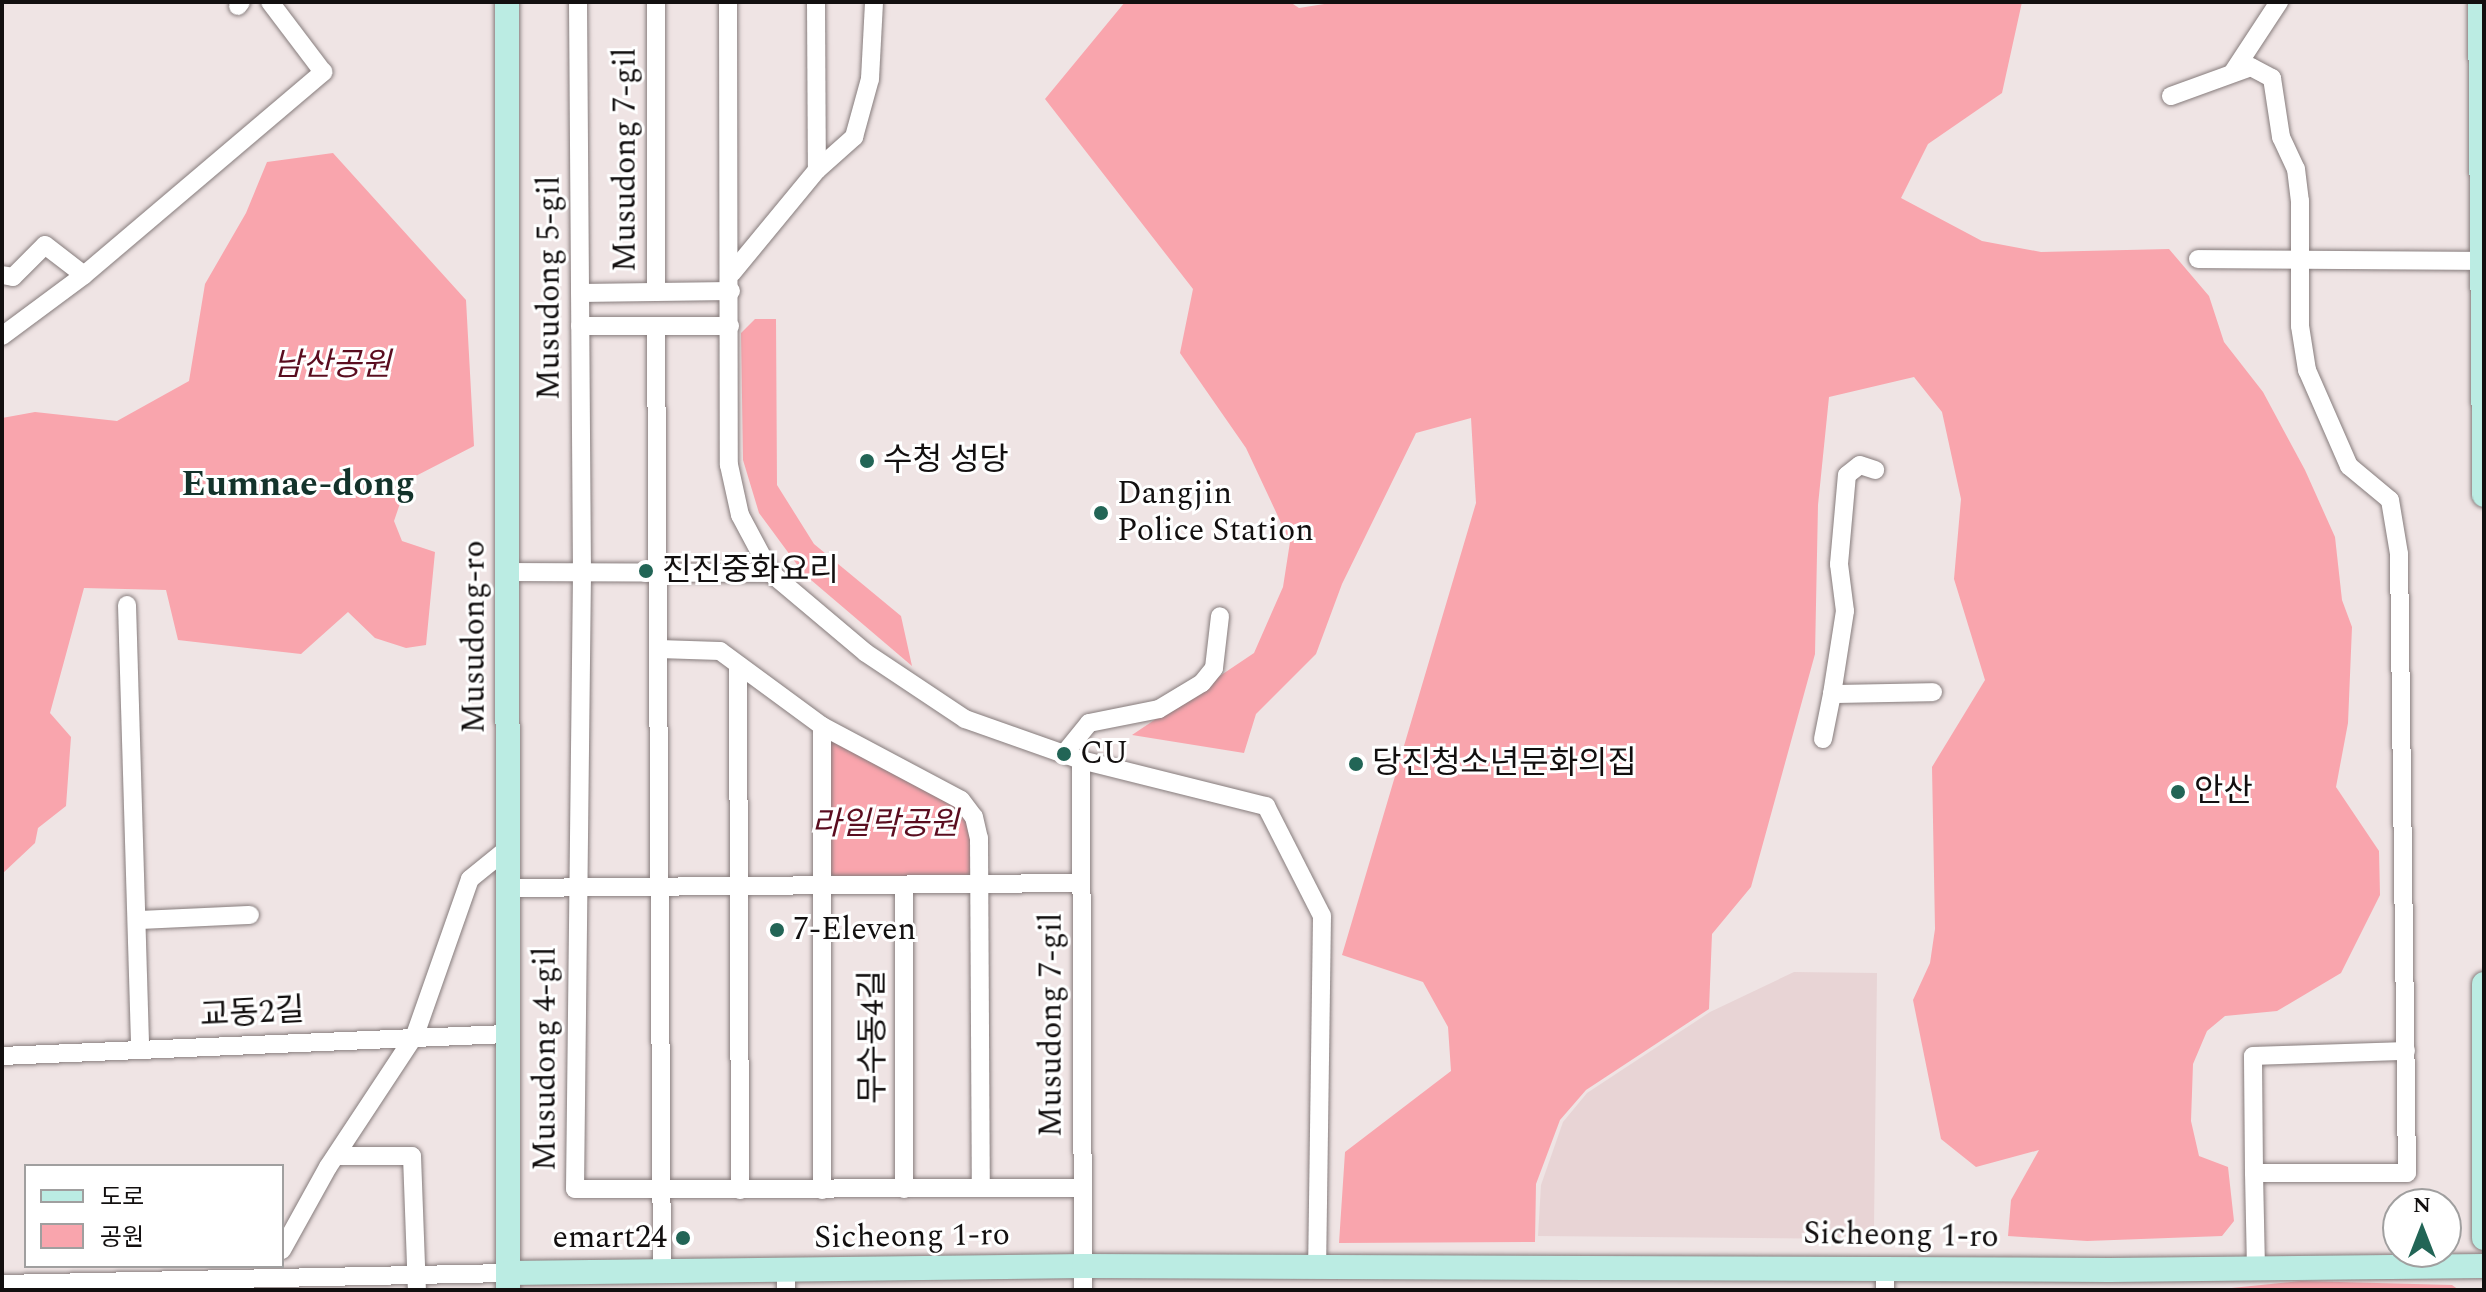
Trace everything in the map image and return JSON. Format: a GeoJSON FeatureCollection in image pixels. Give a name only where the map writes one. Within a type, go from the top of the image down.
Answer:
{"type":"FeatureCollection","features":[{"type":"Feature","properties":{"kind":"street"},"geometry":{"type":"LineString","coordinates":[[2,336],[84,275],[323,72],[270,2]]}},
{"type":"Feature","properties":{"kind":"street","name":"Musudong-ro"},"geometry":{"type":"LineString","coordinates":[[507,2],[508,1282]]}},
{"type":"Feature","properties":{"kind":"street","name":"Musudong 5-gil"},"geometry":{"type":"LineString","coordinates":[[578,2],[582,573]]}},
{"type":"Feature","properties":{"kind":"street","name":"Musudong 7-gil"},"geometry":{"type":"LineString","coordinates":[[656,2],[656,292],[732,282]]}},
{"type":"Feature","properties":{"kind":"street"},"geometry":{"type":"LineString","coordinates":[[728,2],[732,282],[729,465],[740,515],[771,573],[866,653],[965,719],[1072,757],[1266,806],[1322,916],[1317,1269]]}},
{"type":"Feature","properties":{"kind":"street"},"geometry":{"type":"LineString","coordinates":[[816,2],[817,170]]}},
{"type":"Feature","properties":{"kind":"street"},"geometry":{"type":"LineString","coordinates":[[732,282],[817,170],[854,137],[870,79],[874,2]]}},
{"type":"Feature","properties":{"kind":"street"},"geometry":{"type":"LineString","coordinates":[[2233,72],[2279,2]]}},
{"type":"Feature","properties":{"kind":"street"},"geometry":{"type":"LineString","coordinates":[[2480,2],[2484,495]]}},
{"type":"Feature","properties":{"kind":"street"},"geometry":{"type":"LineString","coordinates":[[2171,96],[2251,67],[2272,78],[2281,137],[2296,169],[2300,326],[2307,370],[2349,466],[2390,500],[2399,554],[2407,1173],[2254,1173]]}},
{"type":"Feature","properties":{"kind":"street"},"geometry":{"type":"LineString","coordinates":[[2,275],[13,277],[45,245],[84,275]]}},
{"type":"Feature","properties":{"kind":"street"},"geometry":{"type":"LineString","coordinates":[[2198,259],[2482,261]]}},
{"type":"Feature","properties":{"kind":"street"},"geometry":{"type":"LineString","coordinates":[[580,293],[656,292]]}},
{"type":"Feature","properties":{"kind":"street"},"geometry":{"type":"LineString","coordinates":[[580,326],[730,326]]}},
{"type":"Feature","properties":{"kind":"street"},"geometry":{"type":"LineString","coordinates":[[656,326],[662,1272]]}},
{"type":"Feature","properties":{"kind":"street"},"geometry":{"type":"LineString","coordinates":[[1823,739],[1845,611],[1839,564],[1847,475],[1860,465],[1875,470]]}},
{"type":"Feature","properties":{"kind":"street"},"geometry":{"type":"LineString","coordinates":[[507,572],[771,573]]}},
{"type":"Feature","properties":{"kind":"street","name":"Musudong 4-gil"},"geometry":{"type":"LineString","coordinates":[[582,573],[575,1189],[1083,1188]]}},
{"type":"Feature","properties":{"kind":"street"},"geometry":{"type":"LineString","coordinates":[[127,605],[140,1050]]}},
{"type":"Feature","properties":{"kind":"street"},"geometry":{"type":"LineString","coordinates":[[1072,757],[1089,723],[1159,709],[1202,683],[1214,668],[1220,616]]}},
{"type":"Feature","properties":{"kind":"street"},"geometry":{"type":"LineString","coordinates":[[659,649],[720,651],[822,726],[961,800],[978,826],[981,1188]]}},
{"type":"Feature","properties":{"kind":"street"},"geometry":{"type":"LineString","coordinates":[[738,666],[740,1190]]}},
{"type":"Feature","properties":{"kind":"street"},"geometry":{"type":"LineString","coordinates":[[1832,694],[1933,692]]}},
{"type":"Feature","properties":{"kind":"street"},"geometry":{"type":"LineString","coordinates":[[822,726],[822,1190]]}},
{"type":"Feature","properties":{"kind":"street","name":"Musudong 7-gil"},"geometry":{"type":"LineString","coordinates":[[1072,757],[1081,883],[1083,1278]]}},
{"type":"Feature","properties":{"kind":"street"},"geometry":{"type":"LineString","coordinates":[[284,1247],[336,1156],[415,1035],[470,879],[506,850]]}},
{"type":"Feature","properties":{"kind":"street"},"geometry":{"type":"LineString","coordinates":[[507,888],[576,890],[1081,883]]}},
{"type":"Feature","properties":{"kind":"street","name":"무수동4길"},"geometry":{"type":"LineString","coordinates":[[904,886],[904,1189]]}},
{"type":"Feature","properties":{"kind":"street"},"geometry":{"type":"LineString","coordinates":[[138,920],[250,915]]}},
{"type":"Feature","properties":{"kind":"street"},"geometry":{"type":"LineString","coordinates":[[2484,984],[2484,1238]]}},
{"type":"Feature","properties":{"kind":"street","name":"교동2길"},"geometry":{"type":"LineString","coordinates":[[2,1056],[415,1035],[506,1034]]}},
{"type":"Feature","properties":{"kind":"street"},"geometry":{"type":"LineString","coordinates":[[2256,1269],[2253,1056],[2406,1051]]}},
{"type":"Feature","properties":{"kind":"street"},"geometry":{"type":"LineString","coordinates":[[336,1156],[412,1156],[416,1283]]}},
{"type":"Feature","properties":{"kind":"street","name":"Sicheong 1-ro"},"geometry":{"type":"LineString","coordinates":[[508,1282],[662,1272],[786,1280],[1083,1278],[1317,1269],[1885,1278],[2484,1266]]}},
{"type":"Feature","properties":{"kind":"street"},"geometry":{"type":"LineString","coordinates":[[2,1284],[270,1279],[508,1282]]}},
{"type":"Feature","properties":{"kind":"shaded area"},"geometry":{"type":"Polygon","coordinates":[[[1794,972],[1877,973],[1874,1228],[1864,1239],[1538,1236],[1541,1185],[1563,1122],[1587,1093],[1710,1012],[1794,972]]]}},
{"type":"Feature","properties":{"kind":"green space"},"geometry":{"type":"Polygon","coordinates":[[[1125,2],[1290,2],[1299,8],[1337,2],[2022,2],[2002,93],[1928,144],[1901,198],[1982,241],[2041,252],[2169,249],[2209,296],[2224,342],[2263,392],[2305,470],[2335,537],[2342,600],[2352,627],[2348,723],[2336,787],[2379,851],[2380,895],[2341,973],[2277,1011],[2225,1016],[2207,1031],[2193,1064],[2191,1121],[2199,1156],[2228,1167],[2234,1221],[2222,1236],[2087,1241],[2008,1236],[2011,1200],[2039,1150],[1976,1167],[1941,1139],[1913,1000],[1930,963],[1935,929],[1932,767],[1985,680],[1954,579],[1961,499],[1942,412],[1914,377],[1829,397],[1818,505],[1815,654],[1751,887],[1712,934],[1709,1009],[1586,1090],[1560,1120],[1536,1184],[1535,1242],[1339,1243],[1345,1152],[1451,1071],[1448,1027],[1423,982],[1342,955],[1476,503],[1471,418],[1416,433],[1342,584],[1316,654],[1256,714],[1244,753],[1132,735],[1254,653],[1283,587],[1290,542],[1246,448],[1180,353],[1193,289],[1045,99],[1125,2]]]}},
{"type":"Feature","properties":{"kind":"green space","name":"남산공원"},"geometry":{"type":"Polygon","coordinates":[[[333,153],[466,300],[474,446],[408,480],[394,521],[402,541],[435,552],[426,645],[406,648],[375,638],[348,612],[301,654],[178,640],[166,590],[84,588],[50,713],[71,737],[66,806],[38,828],[35,843],[2,874],[2,418],[35,412],[117,421],[189,381],[205,284],[246,213],[267,162],[333,153]]]}},
{"type":"Feature","properties":{"kind":"green space"},"geometry":{"type":"Polygon","coordinates":[[[755,319],[776,319],[777,485],[814,544],[901,616],[912,666],[804,574],[759,513],[743,460],[741,333],[755,319]]]}},
{"type":"Feature","properties":{"kind":"green space","name":"라일락공원"},"geometry":{"type":"Polygon","coordinates":[[[828,736],[960,802],[972,818],[973,873],[968,878],[836,879],[830,873],[828,736]]]}},
{"type":"Feature","properties":{"kind":"green space"},"geometry":{"type":"Polygon","coordinates":[[[2301,1281],[2452,1285],[2459,1290],[2212,1290],[2301,1281]]]}},
{"type":"Feature","properties":{"kind":"place","name":"수청 성당"},"geometry":{"type":"Point","coordinates":[867,461]}},
{"type":"Feature","properties":{"kind":"place","name":"Dangjin Police Station"},"geometry":{"type":"Point","coordinates":[1101,513]}},
{"type":"Feature","properties":{"kind":"place","name":"진진중화요리"},"geometry":{"type":"Point","coordinates":[646,571]}},
{"type":"Feature","properties":{"kind":"place","name":"CU"},"geometry":{"type":"Point","coordinates":[1064,754]}},
{"type":"Feature","properties":{"kind":"place","name":"당진청소년문화의집"},"geometry":{"type":"Point","coordinates":[1356,764]}},
{"type":"Feature","properties":{"kind":"place","name":"안산"},"geometry":{"type":"Point","coordinates":[2178,792]}},
{"type":"Feature","properties":{"kind":"place","name":"7-Eleven"},"geometry":{"type":"Point","coordinates":[777,930]}},
{"type":"Feature","properties":{"kind":"place","name":"emart24"},"geometry":{"type":"Point","coordinates":[683,1238]}},
{"type":"Feature","properties":{"kind":"district","name":"Eumnae-dong"},"geometry":{"type":"Point","coordinates":[298,485]}}]}
